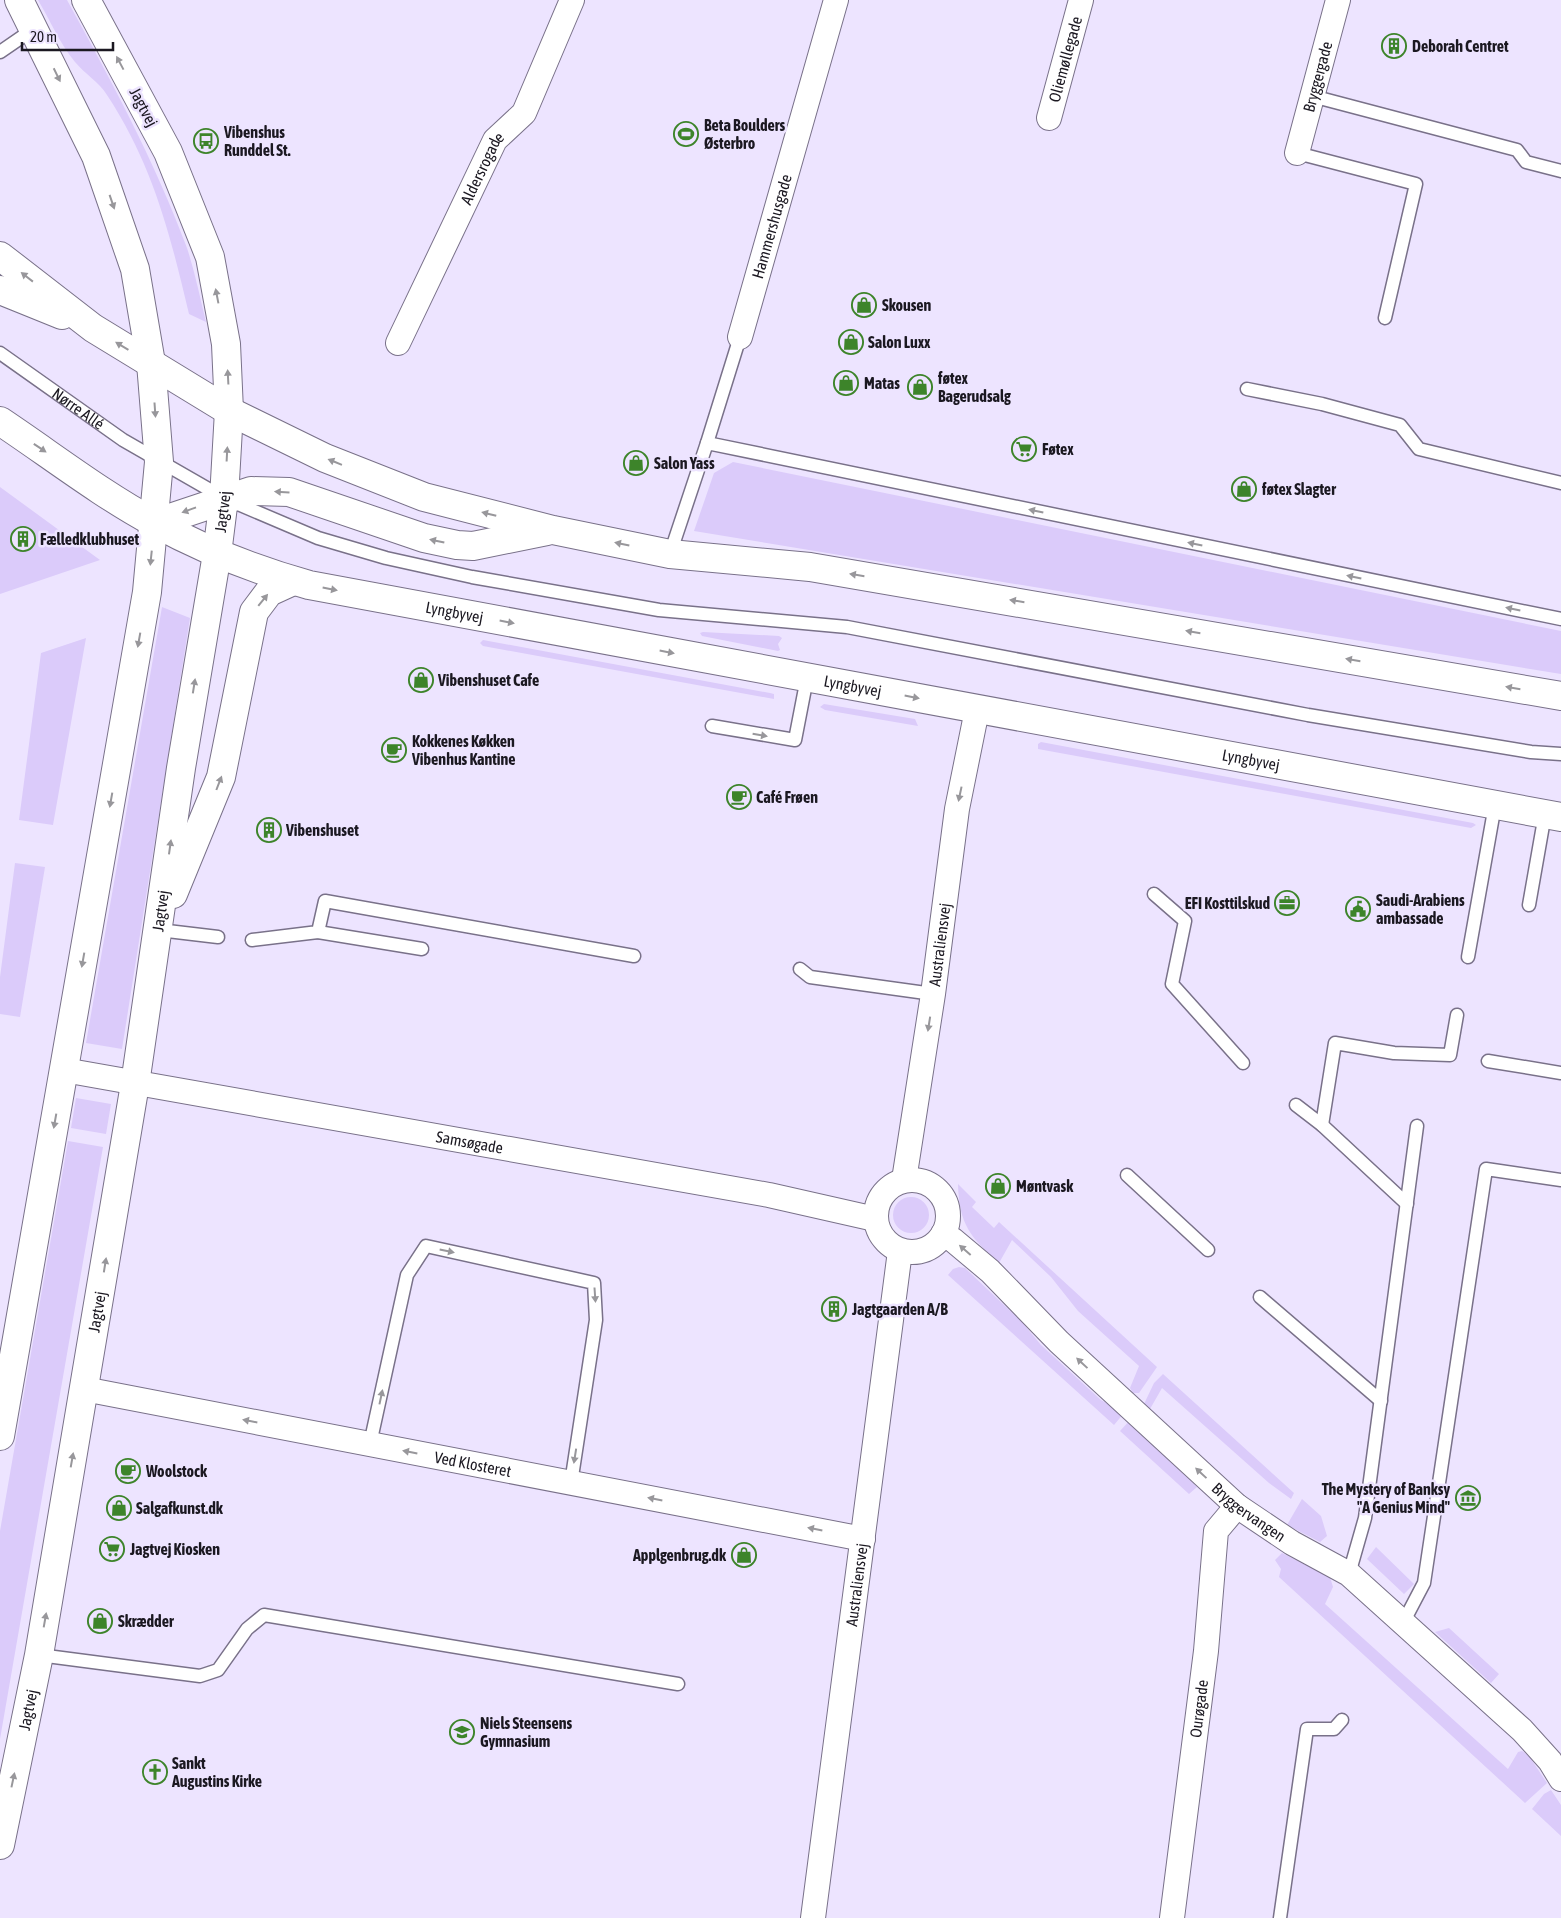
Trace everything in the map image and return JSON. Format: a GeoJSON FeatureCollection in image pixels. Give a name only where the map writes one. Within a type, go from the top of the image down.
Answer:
{"type":"FeatureCollection","features":[{"type":"Feature","properties":{"kind":"street"},"geometry":{"type":"LineString","coordinates":[[0,1436],[147,592],[155,523],[159,462],[151,363],[135,269],[96,156],[35,28],[19,0]]}},
{"type":"Feature","properties":{"kind":"street","name":"Jagtvej"},"geometry":{"type":"LineString","coordinates":[[0,1845],[39,1656],[135,1084],[159,930],[181,768],[217,554],[224,498],[229,410],[226,344],[210,257],[168,152],[86,0]]}},
{"type":"Feature","properties":{"kind":"street","name":"Aldersrogade"},"geometry":{"type":"LineString","coordinates":[[398,343],[495,140],[524,113],[572,0]]}},
{"type":"Feature","properties":{"kind":"street","name":"Hammershusgade"},"geometry":{"type":"LineString","coordinates":[[740,337],[836,0]]}},
{"type":"Feature","properties":{"kind":"street","name":"Oliemøllegade"},"geometry":{"type":"LineString","coordinates":[[1049,118],[1081,0]]}},
{"type":"Feature","properties":{"kind":"street","name":"Bryggergade"},"geometry":{"type":"LineString","coordinates":[[1296,153],[1338,0]]}},
{"type":"Feature","properties":{"kind":"street"},"geometry":{"type":"LineString","coordinates":[[0,256],[93,328],[229,410],[325,458],[424,497],[553,530],[670,554],[810,567],[1561,696]]}},
{"type":"Feature","properties":{"kind":"street"},"geometry":{"type":"LineString","coordinates":[[0,290],[93,328]]}},
{"type":"Feature","properties":{"kind":"street"},"geometry":{"type":"LineString","coordinates":[[0,421],[100,490],[155,523]]}},
{"type":"Feature","properties":{"kind":"street"},"geometry":{"type":"LineString","coordinates":[[155,523],[224,498],[250,491],[289,492],[424,538],[457,545],[473,546],[553,530]]}},
{"type":"Feature","properties":{"kind":"street","name":"Lyngbyvej"},"geometry":{"type":"LineString","coordinates":[[155,523],[217,554],[294,581],[978,710],[1553,815]]}},
{"type":"Feature","properties":{"kind":"street"},"geometry":{"type":"LineString","coordinates":[[159,930],[221,777],[254,612],[269,592],[278,586],[294,581]]}},
{"type":"Feature","properties":{"kind":"street","name":"Australiensvej"},"geometry":{"type":"LineString","coordinates":[[904,1180],[933,994],[957,809],[978,710]]}},
{"type":"Feature","properties":{"kind":"street","name":"Samsøgade"},"geometry":{"type":"LineString","coordinates":[[64,1070],[769,1195],[875,1219]]}},
{"type":"Feature","properties":{"kind":"street"},"geometry":{"type":"LineString","coordinates":[[904,1180],[919,1180],[933,1186],[943,1197],[948,1211],[947,1226],[943,1234],[932,1247],[919,1252],[900,1251],[885,1241],[878,1231],[875,1219],[876,1206],[883,1194],[892,1185],[904,1180]]}},
{"type":"Feature","properties":{"kind":"street","name":"Bryggervangen"},"geometry":{"type":"LineString","coordinates":[[943,1234],[953,1240],[990,1272],[1059,1342],[1237,1506],[1292,1543],[1348,1574],[1522,1730],[1550,1761],[1561,1779]]}},
{"type":"Feature","properties":{"kind":"street","name":"Australiensvej"},"geometry":{"type":"LineString","coordinates":[[813,1918],[900,1251]]}},
{"type":"Feature","properties":{"kind":"street","name":"Ved Klosteret"},"geometry":{"type":"LineString","coordinates":[[84,1389],[863,1539]]}},
{"type":"Feature","properties":{"kind":"street","name":"Ourøgade"},"geometry":{"type":"LineString","coordinates":[[1172,1918],[1206,1651],[1216,1531],[1237,1506]]}},
{"type":"Feature","properties":{"kind":"lane"},"geometry":{"type":"LineString","coordinates":[[0,52],[35,28]]}},
{"type":"Feature","properties":{"kind":"lane"},"geometry":{"type":"LineString","coordinates":[[1312,96],[1517,150],[1526,162],[1561,171]]}},
{"type":"Feature","properties":{"kind":"lane"},"geometry":{"type":"LineString","coordinates":[[1296,153],[1416,184],[1385,318]]}},
{"type":"Feature","properties":{"kind":"lane"},"geometry":{"type":"LineString","coordinates":[[670,554],[740,337]]}},
{"type":"Feature","properties":{"kind":"lane","name":"Nørre Allé"},"geometry":{"type":"LineString","coordinates":[[0,353],[123,440],[224,498]]}},
{"type":"Feature","properties":{"kind":"lane"},"geometry":{"type":"LineString","coordinates":[[1247,389],[1322,404],[1400,425],[1419,449],[1561,483]]}},
{"type":"Feature","properties":{"kind":"lane"},"geometry":{"type":"LineString","coordinates":[[707,443],[1561,619]]}},
{"type":"Feature","properties":{"kind":"lane"},"geometry":{"type":"LineString","coordinates":[[224,498],[318,538],[386,558],[472,577],[659,610],[847,627],[1308,715],[1531,752],[1561,754]]}},
{"type":"Feature","properties":{"kind":"lane"},"geometry":{"type":"LineString","coordinates":[[712,726],[795,740],[807,678]]}},
{"type":"Feature","properties":{"kind":"lane"},"geometry":{"type":"LineString","coordinates":[[1468,957],[1495,805]]}},
{"type":"Feature","properties":{"kind":"lane"},"geometry":{"type":"LineString","coordinates":[[1529,905],[1553,815]]}},
{"type":"Feature","properties":{"kind":"lane"},"geometry":{"type":"LineString","coordinates":[[1154,894],[1185,921],[1172,984],[1243,1063]]}},
{"type":"Feature","properties":{"kind":"lane"},"geometry":{"type":"LineString","coordinates":[[318,932],[325,901],[634,956]]}},
{"type":"Feature","properties":{"kind":"lane"},"geometry":{"type":"LineString","coordinates":[[159,930],[218,937]]}},
{"type":"Feature","properties":{"kind":"lane"},"geometry":{"type":"LineString","coordinates":[[252,940],[318,932],[422,950]]}},
{"type":"Feature","properties":{"kind":"lane"},"geometry":{"type":"LineString","coordinates":[[800,969],[810,978],[933,994]]}},
{"type":"Feature","properties":{"kind":"lane"},"geometry":{"type":"LineString","coordinates":[[1322,1124],[1335,1043],[1394,1053],[1450,1055],[1457,1015]]}},
{"type":"Feature","properties":{"kind":"lane"},"geometry":{"type":"LineString","coordinates":[[1488,1061],[1561,1073]]}},
{"type":"Feature","properties":{"kind":"lane"},"geometry":{"type":"LineString","coordinates":[[1296,1105],[1322,1124],[1407,1204]]}},
{"type":"Feature","properties":{"kind":"lane"},"geometry":{"type":"LineString","coordinates":[[1348,1574],[1365,1518],[1418,1126]]}},
{"type":"Feature","properties":{"kind":"lane"},"geometry":{"type":"LineString","coordinates":[[1403,1623],[1424,1583],[1486,1169],[1561,1180]]}},
{"type":"Feature","properties":{"kind":"lane"},"geometry":{"type":"LineString","coordinates":[[1127,1175],[1208,1250]]}},
{"type":"Feature","properties":{"kind":"lane"},"geometry":{"type":"LineString","coordinates":[[370,1444],[407,1275],[426,1246],[594,1283],[596,1320],[571,1483]]}},
{"type":"Feature","properties":{"kind":"lane"},"geometry":{"type":"LineString","coordinates":[[1260,1297],[1381,1401]]}},
{"type":"Feature","properties":{"kind":"lane"},"geometry":{"type":"LineString","coordinates":[[39,1656],[200,1676],[218,1670],[248,1629],[264,1615],[678,1684]]}},
{"type":"Feature","properties":{"kind":"lane"},"geometry":{"type":"LineString","coordinates":[[1280,1918],[1307,1729],[1334,1729],[1342,1720]]}},
{"type":"Feature","properties":{"kind":"shaded area"},"geometry":{"type":"Polygon","coordinates":[[[38,0],[67,0],[116,91],[147,153],[187,248],[206,322],[189,314],[175,256],[158,201],[137,148],[123,121],[104,90],[70,55],[38,0]]]}},
{"type":"Feature","properties":{"kind":"shaded area"},"geometry":{"type":"Polygon","coordinates":[[[733,462],[1561,631],[1561,674],[694,531],[714,473],[733,462]]]}},
{"type":"Feature","properties":{"kind":"shaded area"},"geometry":{"type":"Polygon","coordinates":[[[0,487],[100,560],[0,594],[0,487]]]}},
{"type":"Feature","properties":{"kind":"shaded area"},"geometry":{"type":"Polygon","coordinates":[[[162,607],[190,618],[122,1049],[86,1043],[162,607]]]}},
{"type":"Feature","properties":{"kind":"shaded area"},"geometry":{"type":"Polygon","coordinates":[[[700,633],[779,636],[782,638],[778,644],[780,650],[778,651],[702,636],[700,633]]]}},
{"type":"Feature","properties":{"kind":"shaded area"},"geometry":{"type":"Polygon","coordinates":[[[86,638],[53,825],[19,820],[41,653],[86,638]]]}},
{"type":"Feature","properties":{"kind":"shaded area"},"geometry":{"type":"Polygon","coordinates":[[[483,640],[770,693],[774,694],[774,699],[483,646],[480,643],[483,640]]]}},
{"type":"Feature","properties":{"kind":"shaded area"},"geometry":{"type":"Polygon","coordinates":[[[824,704],[915,719],[918,726],[825,710],[820,707],[824,704]]]}},
{"type":"Feature","properties":{"kind":"shaded area"},"geometry":{"type":"Polygon","coordinates":[[[1041,742],[1476,825],[1471,828],[1038,749],[1038,744],[1041,742]]]}},
{"type":"Feature","properties":{"kind":"shaded area"},"geometry":{"type":"Polygon","coordinates":[[[15,863],[45,867],[20,1017],[0,1014],[0,977],[15,863]]]}},
{"type":"Feature","properties":{"kind":"shaded area"},"geometry":{"type":"Polygon","coordinates":[[[76,1098],[111,1104],[106,1134],[71,1128],[76,1098]]]}},
{"type":"Feature","properties":{"kind":"shaded area"},"geometry":{"type":"Polygon","coordinates":[[[68,1141],[103,1147],[0,1739],[0,1531],[68,1141]]]}},
{"type":"Feature","properties":{"kind":"shaded area"},"geometry":{"type":"Polygon","coordinates":[[[958,1184],[976,1202],[972,1207],[994,1228],[999,1222],[1157,1367],[1139,1393],[1133,1393],[1130,1388],[1139,1366],[1078,1311],[1051,1277],[1012,1240],[999,1263],[974,1237],[964,1220],[958,1184]]]}},
{"type":"Feature","properties":{"kind":"shaded area"},"geometry":{"type":"Polygon","coordinates":[[[911,1197],[918,1198],[924,1202],[928,1208],[928,1222],[924,1228],[918,1232],[911,1233],[904,1232],[898,1228],[894,1222],[893,1215],[894,1208],[898,1202],[904,1198],[911,1197]]]}},
{"type":"Feature","properties":{"kind":"shaded area"},"geometry":{"type":"Polygon","coordinates":[[[965,1268],[1021,1321],[1041,1345],[1101,1400],[1124,1413],[1114,1425],[948,1275],[953,1269],[965,1268]]]}},
{"type":"Feature","properties":{"kind":"shaded area"},"geometry":{"type":"Polygon","coordinates":[[[1163,1374],[1294,1493],[1291,1499],[1269,1483],[1162,1388],[1150,1409],[1144,1404],[1154,1383],[1163,1374]]]}},
{"type":"Feature","properties":{"kind":"shaded area"},"geometry":{"type":"Polygon","coordinates":[[[1131,1419],[1146,1439],[1197,1487],[1189,1494],[1120,1431],[1131,1419]]]}},
{"type":"Feature","properties":{"kind":"shaded area"},"geometry":{"type":"Polygon","coordinates":[[[1302,1499],[1321,1516],[1327,1536],[1320,1542],[1287,1525],[1302,1499]]]}},
{"type":"Feature","properties":{"kind":"shaded area"},"geometry":{"type":"Polygon","coordinates":[[[1376,1547],[1414,1584],[1404,1594],[1367,1559],[1376,1547]]]}},
{"type":"Feature","properties":{"kind":"shaded area"},"geometry":{"type":"Polygon","coordinates":[[[1282,1553],[1330,1577],[1333,1587],[1325,1604],[1508,1769],[1518,1752],[1522,1751],[1529,1756],[1547,1783],[1525,1803],[1279,1577],[1281,1569],[1275,1560],[1282,1553]]]}},
{"type":"Feature","properties":{"kind":"shaded area"},"geometry":{"type":"Polygon","coordinates":[[[1449,1628],[1499,1674],[1491,1683],[1435,1632],[1449,1628]]]}},
{"type":"Feature","properties":{"kind":"shaded area"},"geometry":{"type":"Polygon","coordinates":[[[1551,1790],[1561,1805],[1561,1836],[1532,1809],[1544,1794],[1551,1790]]]}},
{"type":"Feature","properties":{"kind":"place","name":"Deborah Centret"},"geometry":{"type":"Point","coordinates":[1394,46]}},
{"type":"Feature","properties":{"kind":"place","name":"Beta Boulders Østerbro"},"geometry":{"type":"Point","coordinates":[686,134]}},
{"type":"Feature","properties":{"kind":"place","name":"Vibenshus Runddel St."},"geometry":{"type":"Point","coordinates":[206,141]}},
{"type":"Feature","properties":{"kind":"place","name":"Skousen"},"geometry":{"type":"Point","coordinates":[864,305]}},
{"type":"Feature","properties":{"kind":"place","name":"Salon Luxx"},"geometry":{"type":"Point","coordinates":[851,342]}},
{"type":"Feature","properties":{"kind":"place","name":"Matas"},"geometry":{"type":"Point","coordinates":[846,383]}},
{"type":"Feature","properties":{"kind":"place","name":"føtex Bagerudsalg"},"geometry":{"type":"Point","coordinates":[920,387]}},
{"type":"Feature","properties":{"kind":"place","name":"Føtex"},"geometry":{"type":"Point","coordinates":[1024,449]}},
{"type":"Feature","properties":{"kind":"place","name":"Salon Yass"},"geometry":{"type":"Point","coordinates":[636,463]}},
{"type":"Feature","properties":{"kind":"place","name":"føtex Slagter"},"geometry":{"type":"Point","coordinates":[1244,489]}},
{"type":"Feature","properties":{"kind":"place","name":"Fælledklubhuset"},"geometry":{"type":"Point","coordinates":[23,539]}},
{"type":"Feature","properties":{"kind":"place","name":"Vibenshuset Cafe"},"geometry":{"type":"Point","coordinates":[421,680]}},
{"type":"Feature","properties":{"kind":"place","name":"Kokkenes Køkken Vibenhus Kantine"},"geometry":{"type":"Point","coordinates":[394,750]}},
{"type":"Feature","properties":{"kind":"place","name":"Café Frøen"},"geometry":{"type":"Point","coordinates":[739,797]}},
{"type":"Feature","properties":{"kind":"place","name":"Vibenshuset"},"geometry":{"type":"Point","coordinates":[269,830]}},
{"type":"Feature","properties":{"kind":"place","name":"EFI Kosttilskud"},"geometry":{"type":"Point","coordinates":[1287,903]}},
{"type":"Feature","properties":{"kind":"place","name":"Saudi-Arabiens ambassade"},"geometry":{"type":"Point","coordinates":[1358,909]}},
{"type":"Feature","properties":{"kind":"place","name":"Møntvask"},"geometry":{"type":"Point","coordinates":[998,1186]}},
{"type":"Feature","properties":{"kind":"place","name":"Jagtgaarden A/B"},"geometry":{"type":"Point","coordinates":[834,1309]}},
{"type":"Feature","properties":{"kind":"place","name":"Woolstock"},"geometry":{"type":"Point","coordinates":[128,1471]}},
{"type":"Feature","properties":{"kind":"place","name":"The Mystery of Banksy \"A Genius Mind\""},"geometry":{"type":"Point","coordinates":[1468,1498]}},
{"type":"Feature","properties":{"kind":"place","name":"Salgafkunst.dk"},"geometry":{"type":"Point","coordinates":[119,1508]}},
{"type":"Feature","properties":{"kind":"place","name":"Jagtvej Kiosken"},"geometry":{"type":"Point","coordinates":[112,1549]}},
{"type":"Feature","properties":{"kind":"place","name":"Applgenbrug.dk"},"geometry":{"type":"Point","coordinates":[744,1555]}},
{"type":"Feature","properties":{"kind":"place","name":"Skrædder"},"geometry":{"type":"Point","coordinates":[100,1621]}},
{"type":"Feature","properties":{"kind":"place","name":"Niels Steensens Gymnasium"},"geometry":{"type":"Point","coordinates":[462,1732]}},
{"type":"Feature","properties":{"kind":"place","name":"Sankt Augustins Kirke"},"geometry":{"type":"Point","coordinates":[155,1772]}}]}
